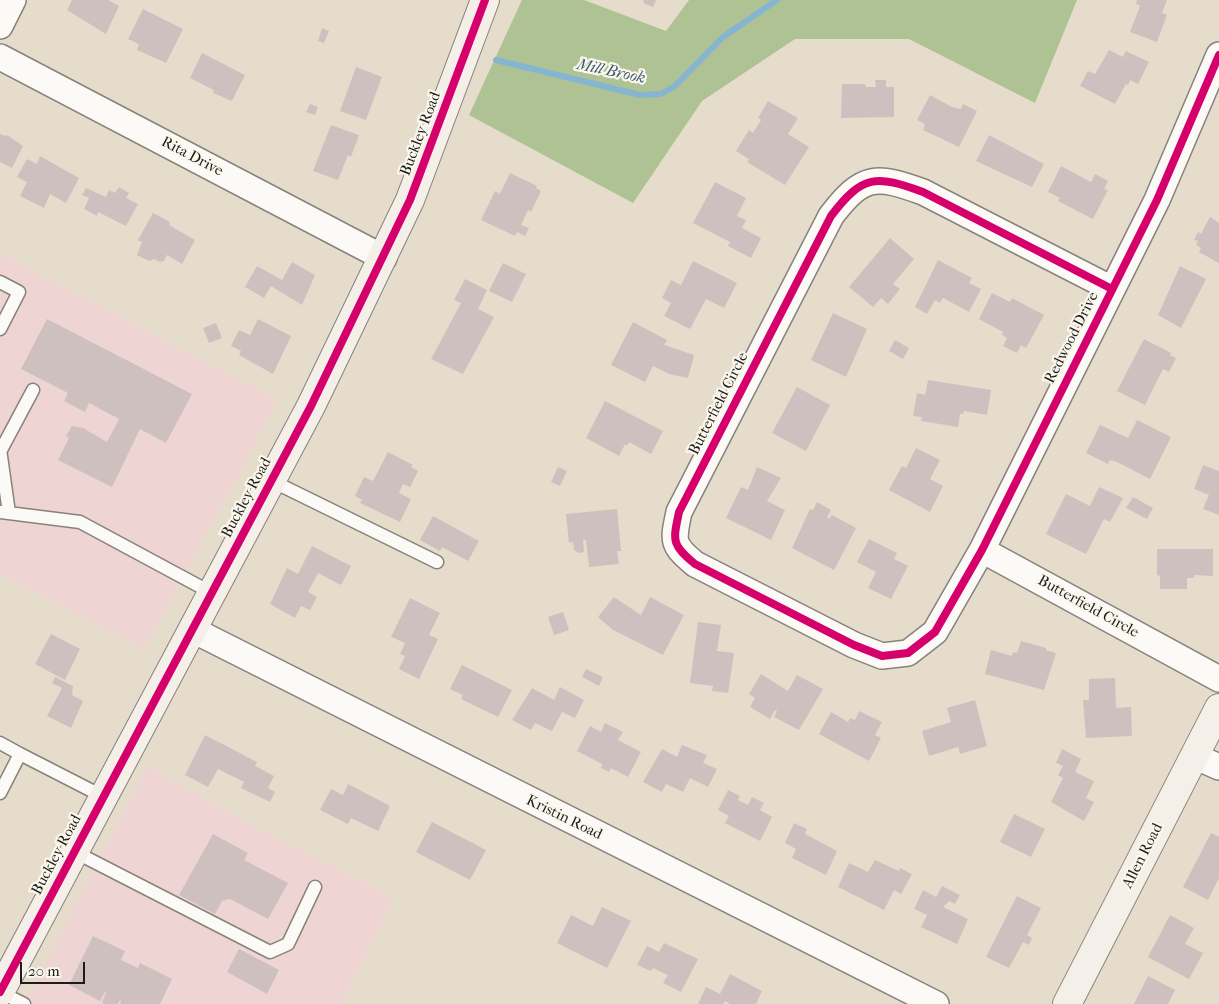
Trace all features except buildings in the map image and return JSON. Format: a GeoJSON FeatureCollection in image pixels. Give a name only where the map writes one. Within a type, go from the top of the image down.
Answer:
{"type":"FeatureCollection","features":[{"type":"Feature","properties":{"kind":"street"},"geometry":{"type":"LineString","coordinates":[[0,26],[14,0]]}},
{"type":"Feature","properties":{"kind":"street","name":"Buckley Road"},"geometry":{"type":"LineString","coordinates":[[0,992],[272,481],[384,258],[410,200],[485,0]]}},
{"type":"Feature","properties":{"kind":"street","name":"Redwood Drive"},"geometry":{"type":"LineString","coordinates":[[982,550],[1157,200],[1219,55]]}},
{"type":"Feature","properties":{"kind":"street","name":"Rita Drive"},"geometry":{"type":"LineString","coordinates":[[0,57],[384,258]]}},
{"type":"Feature","properties":{"kind":"street","name":"Butterfield Circle"},"geometry":{"type":"LineString","coordinates":[[1112,289],[923,192],[892,181],[869,181],[848,194],[831,216],[679,512],[674,537],[679,551],[694,564],[854,645],[882,656],[908,653],[935,632],[982,550],[1219,679]]}},
{"type":"Feature","properties":{"kind":"street","name":"Kristin Road"},"geometry":{"type":"LineString","coordinates":[[193,630],[936,1004]]}},
{"type":"Feature","properties":{"kind":"street","name":"Allen Road"},"geometry":{"type":"LineString","coordinates":[[1066,1004],[1219,708]]}},
{"type":"Feature","properties":{"kind":"street"},"geometry":{"type":"LineString","coordinates":[[1194,756],[1219,767]]}},
{"type":"Feature","properties":{"kind":"lane"},"geometry":{"type":"LineString","coordinates":[[0,282],[19,292],[0,329]]}},
{"type":"Feature","properties":{"kind":"lane"},"geometry":{"type":"LineString","coordinates":[[33,390],[1,449],[4,513],[80,522],[212,593]]}},
{"type":"Feature","properties":{"kind":"lane"},"geometry":{"type":"LineString","coordinates":[[272,481],[437,562]]}},
{"type":"Feature","properties":{"kind":"lane"},"geometry":{"type":"LineString","coordinates":[[0,743],[104,797]]}},
{"type":"Feature","properties":{"kind":"lane"},"geometry":{"type":"LineString","coordinates":[[0,792],[20,754]]}},
{"type":"Feature","properties":{"kind":"lane"},"geometry":{"type":"LineString","coordinates":[[75,852],[270,952],[288,944],[315,887]]}},
{"type":"Feature","properties":{"kind":"lane"},"geometry":{"type":"LineString","coordinates":[[0,992],[24,1004]]}},
{"type":"Feature","properties":{"kind":"shaded area"},"geometry":{"type":"Polygon","coordinates":[[[0,253],[278,400],[145,649],[0,574],[0,253]]]}},
{"type":"Feature","properties":{"kind":"shaded area"},"geometry":{"type":"Polygon","coordinates":[[[147,766],[263,831],[394,898],[341,1004],[25,1004],[147,766]]]}},
{"type":"Feature","properties":{"kind":"green space"},"geometry":{"type":"Polygon","coordinates":[[[522,0],[584,0],[666,31],[689,0],[1077,0],[1035,103],[909,39],[795,39],[702,101],[633,203],[469,115],[522,0]]]}},
{"type":"Feature","properties":{"kind":"waterway","name":"Mill Brook"},"geometry":{"type":"LineString","coordinates":[[496,60],[640,95],[661,94],[675,86],[723,37],[777,0]]}},
{"type":"Feature","properties":{"kind":"cycle path"},"geometry":{"type":"LineString","coordinates":[[0,992],[311,406],[410,200],[485,0]]}},
{"type":"Feature","properties":{"kind":"cycle path"},"geometry":{"type":"LineString","coordinates":[[1112,289],[923,192],[907,186],[882,181],[862,185],[852,192],[831,216],[679,512],[675,536],[678,546],[695,564],[854,645],[882,656],[908,653],[935,632],[982,550],[1157,200],[1219,55]]}}]}
